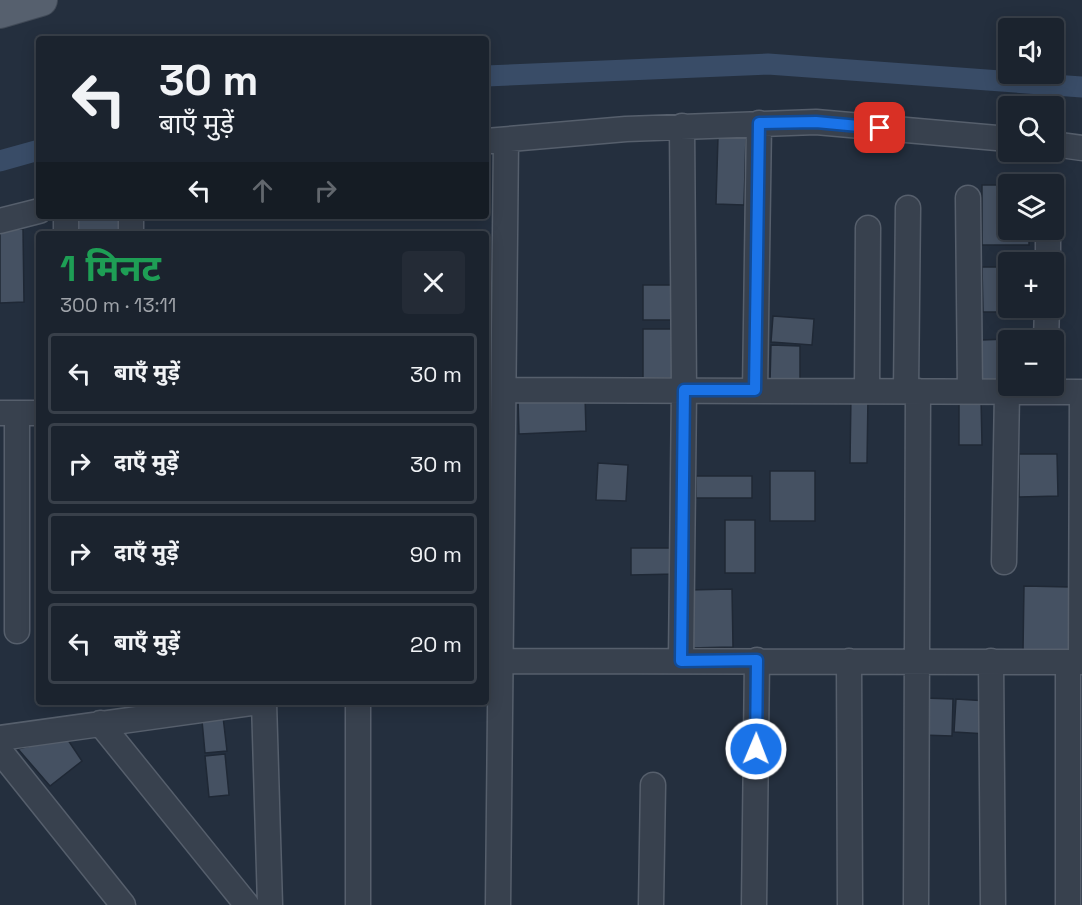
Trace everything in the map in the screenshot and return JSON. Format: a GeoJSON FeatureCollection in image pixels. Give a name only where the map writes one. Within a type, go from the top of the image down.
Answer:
{"type":"FeatureCollection","features":[{"type":"Feature","properties":{"kind":"main road"},"geometry":{"type":"LineString","coordinates":[[0,12],[41,0]]}},
{"type":"Feature","properties":{"kind":"street"},"geometry":{"type":"LineString","coordinates":[[498,905],[494,662],[495,416],[505,390],[496,140],[626,129],[816,122],[998,139]]}},
{"type":"Feature","properties":{"kind":"street"},"geometry":{"type":"LineString","coordinates":[[755,390],[759,123]]}},
{"type":"Feature","properties":{"kind":"street"},"geometry":{"type":"LineString","coordinates":[[681,661],[684,390],[682,126]]}},
{"type":"Feature","properties":{"kind":"street"},"geometry":{"type":"LineString","coordinates":[[1064,146],[1082,148]]}},
{"type":"Feature","properties":{"kind":"street"},"geometry":{"type":"LineString","coordinates":[[968,198],[970,391]]}},
{"type":"Feature","properties":{"kind":"street"},"geometry":{"type":"LineString","coordinates":[[908,208],[916,661],[916,905]]}},
{"type":"Feature","properties":{"kind":"street"},"geometry":{"type":"LineString","coordinates":[[0,221],[36,213]]}},
{"type":"Feature","properties":{"kind":"street"},"geometry":{"type":"LineString","coordinates":[[867,391],[868,228]]}},
{"type":"Feature","properties":{"kind":"street"},"geometry":{"type":"LineString","coordinates":[[505,390],[998,392]]}},
{"type":"Feature","properties":{"kind":"street"},"geometry":{"type":"LineString","coordinates":[[1064,390],[1082,392],[1077,662],[1068,905]]}},
{"type":"Feature","properties":{"kind":"street"},"geometry":{"type":"LineString","coordinates":[[1005,561],[1007,396]]}},
{"type":"Feature","properties":{"kind":"street"},"geometry":{"type":"LineString","coordinates":[[17,632],[19,413]]}},
{"type":"Feature","properties":{"kind":"street"},"geometry":{"type":"LineString","coordinates":[[494,662],[757,660],[1077,662]]}},
{"type":"Feature","properties":{"kind":"street"},"geometry":{"type":"LineString","coordinates":[[754,905],[757,660]]}},
{"type":"Feature","properties":{"kind":"street"},"geometry":{"type":"LineString","coordinates":[[849,661],[850,905]]}},
{"type":"Feature","properties":{"kind":"street"},"geometry":{"type":"LineString","coordinates":[[991,661],[993,905]]}},
{"type":"Feature","properties":{"kind":"street"},"geometry":{"type":"LineString","coordinates":[[0,738],[236,705]]}},
{"type":"Feature","properties":{"kind":"street"},"geometry":{"type":"LineString","coordinates":[[264,705],[270,905]]}},
{"type":"Feature","properties":{"kind":"street"},"geometry":{"type":"LineString","coordinates":[[358,705],[358,905]]}},
{"type":"Feature","properties":{"kind":"street"},"geometry":{"type":"LineString","coordinates":[[100,723],[247,905]]}},
{"type":"Feature","properties":{"kind":"street"},"geometry":{"type":"LineString","coordinates":[[0,750],[123,905]]}},
{"type":"Feature","properties":{"kind":"street"},"geometry":{"type":"LineString","coordinates":[[651,905],[653,785]]}},
{"type":"Feature","properties":{"kind":"building"},"geometry":{"type":"Polygon","coordinates":[[[718,137],[746,137],[744,205],[716,204],[718,137]]]}},
{"type":"Feature","properties":{"kind":"building"},"geometry":{"type":"Polygon","coordinates":[[[982,185],[998,185],[998,240],[1029,240],[1029,245],[982,245],[982,185]]]}},
{"type":"Feature","properties":{"kind":"building"},"geometry":{"type":"Polygon","coordinates":[[[69,219],[120,219],[120,231],[69,231],[69,219]]]}},
{"type":"Feature","properties":{"kind":"building"},"geometry":{"type":"Polygon","coordinates":[[[0,229],[23,229],[24,302],[0,303],[0,229]]]}},
{"type":"Feature","properties":{"kind":"building"},"geometry":{"type":"Polygon","coordinates":[[[982,267],[998,267],[998,312],[983,312],[982,267]]]}},
{"type":"Feature","properties":{"kind":"building"},"geometry":{"type":"Polygon","coordinates":[[[643,285],[679,285],[679,320],[643,320],[643,285]]]}},
{"type":"Feature","properties":{"kind":"building"},"geometry":{"type":"Polygon","coordinates":[[[773,316],[814,319],[812,345],[771,342],[773,316]]]}},
{"type":"Feature","properties":{"kind":"building"},"geometry":{"type":"Polygon","coordinates":[[[643,329],[679,329],[679,378],[643,378],[643,329]]]}},
{"type":"Feature","properties":{"kind":"building"},"geometry":{"type":"Polygon","coordinates":[[[998,339],[998,386],[981,387],[981,340],[998,339]]]}},
{"type":"Feature","properties":{"kind":"building"},"geometry":{"type":"Polygon","coordinates":[[[771,345],[800,346],[800,383],[770,382],[771,345]]]}},
{"type":"Feature","properties":{"kind":"building"},"geometry":{"type":"Polygon","coordinates":[[[489,373],[492,373],[493,411],[489,412],[489,373]]]}},
{"type":"Feature","properties":{"kind":"building"},"geometry":{"type":"Polygon","coordinates":[[[851,394],[868,395],[867,463],[850,463],[851,394]]]}},
{"type":"Feature","properties":{"kind":"building"},"geometry":{"type":"Polygon","coordinates":[[[585,396],[586,431],[519,434],[518,398],[585,396]]]}},
{"type":"Feature","properties":{"kind":"building"},"geometry":{"type":"Polygon","coordinates":[[[959,398],[981,398],[982,445],[959,445],[959,398]]]}},
{"type":"Feature","properties":{"kind":"building"},"geometry":{"type":"Polygon","coordinates":[[[1019,454],[1057,454],[1058,496],[1019,497],[1019,454]]]}},
{"type":"Feature","properties":{"kind":"building"},"geometry":{"type":"Polygon","coordinates":[[[598,463],[628,465],[626,501],[596,500],[598,463]]]}},
{"type":"Feature","properties":{"kind":"building"},"geometry":{"type":"Polygon","coordinates":[[[770,471],[815,471],[815,521],[770,521],[770,471]]]}},
{"type":"Feature","properties":{"kind":"building"},"geometry":{"type":"Polygon","coordinates":[[[696,476],[752,476],[752,498],[696,498],[696,476]]]}},
{"type":"Feature","properties":{"kind":"building"},"geometry":{"type":"Polygon","coordinates":[[[725,520],[755,520],[755,573],[725,573],[725,520]]]}},
{"type":"Feature","properties":{"kind":"building"},"geometry":{"type":"Polygon","coordinates":[[[631,548],[675,548],[675,574],[631,575],[631,548]]]}},
{"type":"Feature","properties":{"kind":"building"},"geometry":{"type":"Polygon","coordinates":[[[1024,586],[1070,587],[1069,652],[1023,652],[1024,586]]]}},
{"type":"Feature","properties":{"kind":"building"},"geometry":{"type":"Polygon","coordinates":[[[732,589],[733,647],[689,648],[688,590],[732,589]]]}},
{"type":"Feature","properties":{"kind":"building"},"geometry":{"type":"Polygon","coordinates":[[[923,698],[953,699],[952,736],[922,735],[923,698]]]}},
{"type":"Feature","properties":{"kind":"building"},"geometry":{"type":"Polygon","coordinates":[[[956,699],[988,701],[987,734],[954,732],[956,699]]]}},
{"type":"Feature","properties":{"kind":"building"},"geometry":{"type":"Polygon","coordinates":[[[134,705],[153,705],[154,709],[135,713],[134,705]]]}},
{"type":"Feature","properties":{"kind":"building"},"geometry":{"type":"Polygon","coordinates":[[[222,708],[227,751],[205,753],[201,710],[222,708]]]}},
{"type":"Feature","properties":{"kind":"building"},"geometry":{"type":"Polygon","coordinates":[[[66,737],[82,761],[50,786],[18,749],[66,737]]]}},
{"type":"Feature","properties":{"kind":"building"},"geometry":{"type":"Polygon","coordinates":[[[225,754],[229,795],[209,797],[205,756],[225,754]]]}},
{"type":"Feature","properties":{"kind":"waterway"},"geometry":{"type":"LineString","coordinates":[[489,76],[768,64],[1082,87]]}},
{"type":"Feature","properties":{"kind":"waterway"},"geometry":{"type":"LineString","coordinates":[[0,161],[36,151]]}},
{"type":"Feature","properties":{"kind":"route"},"geometry":{"type":"LineString","coordinates":[[756,749],[757,660],[681,661],[684,390],[755,390],[759,123],[816,122],[880,128]]}}]}
